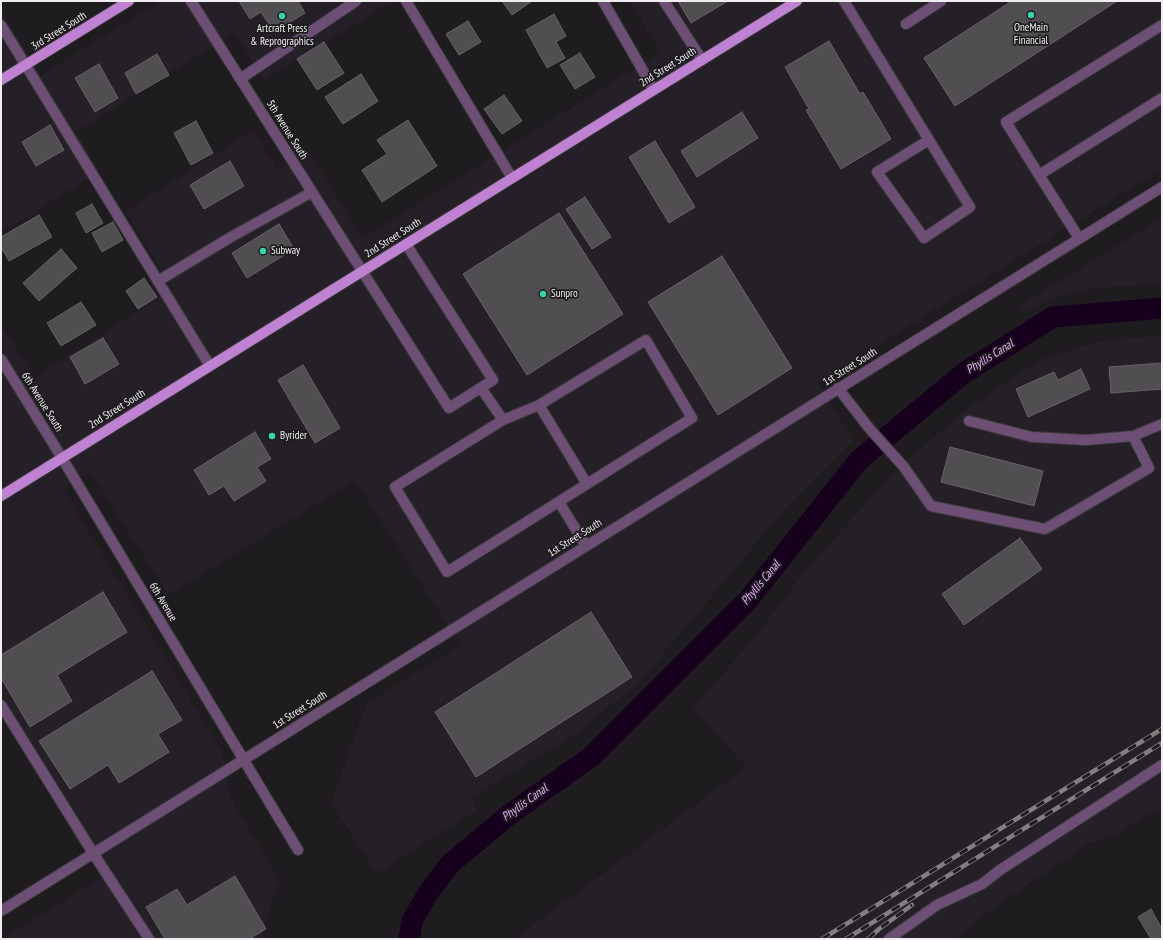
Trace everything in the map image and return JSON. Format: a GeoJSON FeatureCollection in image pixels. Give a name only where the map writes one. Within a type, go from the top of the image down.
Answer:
{"type":"FeatureCollection","features":[{"type":"Feature","properties":{"kind":"main road","name":"3rd Street South"},"geometry":{"type":"LineString","coordinates":[[1,80],[129,1]]}},
{"type":"Feature","properties":{"kind":"main road","name":"2nd Street South"},"geometry":{"type":"LineString","coordinates":[[1,496],[654,90],[791,3]]}},
{"type":"Feature","properties":{"kind":"street","name":"5th Avenue South"},"geometry":{"type":"LineString","coordinates":[[191,1],[449,408],[481,388]]}},
{"type":"Feature","properties":{"kind":"street"},"geometry":{"type":"LineString","coordinates":[[240,79],[356,1]]}},
{"type":"Feature","properties":{"kind":"street"},"geometry":{"type":"LineString","coordinates":[[406,1],[512,178]]}},
{"type":"Feature","properties":{"kind":"street"},"geometry":{"type":"LineString","coordinates":[[603,1],[654,90]]}},
{"type":"Feature","properties":{"kind":"street"},"geometry":{"type":"LineString","coordinates":[[664,1],[702,60]]}},
{"type":"Feature","properties":{"kind":"street"},"geometry":{"type":"LineString","coordinates":[[844,1],[970,207],[924,238],[877,172],[929,140]]}},
{"type":"Feature","properties":{"kind":"street"},"geometry":{"type":"LineString","coordinates":[[906,24],[941,1]]}},
{"type":"Feature","properties":{"kind":"street"},"geometry":{"type":"LineString","coordinates":[[1,25],[210,366]]}},
{"type":"Feature","properties":{"kind":"street"},"geometry":{"type":"LineString","coordinates":[[1079,238],[1006,122],[1162,25]]}},
{"type":"Feature","properties":{"kind":"street"},"geometry":{"type":"LineString","coordinates":[[1039,175],[1162,98]]}},
{"type":"Feature","properties":{"kind":"street","name":"1st Street South"},"geometry":{"type":"LineString","coordinates":[[1,911],[1162,187]]}},
{"type":"Feature","properties":{"kind":"street"},"geometry":{"type":"LineString","coordinates":[[158,281],[231,237],[312,192]]}},
{"type":"Feature","properties":{"kind":"street"},"geometry":{"type":"LineString","coordinates":[[406,244],[493,380],[481,388],[503,420]]}},
{"type":"Feature","properties":{"kind":"street"},"geometry":{"type":"LineString","coordinates":[[646,340],[692,418],[447,572],[395,487],[503,420],[539,405],[646,340]]}},
{"type":"Feature","properties":{"kind":"street","name":"6th Avenue South"},"geometry":{"type":"LineString","coordinates":[[1,359],[62,458]]}},
{"type":"Feature","properties":{"kind":"street"},"geometry":{"type":"LineString","coordinates":[[838,388],[869,428],[893,453],[931,506],[1045,529],[1149,468],[1133,436]]}},
{"type":"Feature","properties":{"kind":"street"},"geometry":{"type":"LineString","coordinates":[[539,405],[587,484]]}},
{"type":"Feature","properties":{"kind":"street"},"geometry":{"type":"LineString","coordinates":[[969,421],[1032,436],[1086,440],[1133,436],[1162,424]]}},
{"type":"Feature","properties":{"kind":"street","name":"6th Avenue"},"geometry":{"type":"LineString","coordinates":[[62,458],[298,850]]}},
{"type":"Feature","properties":{"kind":"street"},"geometry":{"type":"LineString","coordinates":[[559,502],[586,546]]}},
{"type":"Feature","properties":{"kind":"street"},"geometry":{"type":"LineString","coordinates":[[1,705],[93,853],[149,939]]}},
{"type":"Feature","properties":{"kind":"street"},"geometry":{"type":"LineString","coordinates":[[890,939],[937,905],[982,884],[1162,765]]}},
{"type":"Feature","properties":{"kind":"shaded area"},"geometry":{"type":"Polygon","coordinates":[[[161,1],[393,1],[264,80],[234,32],[76,132],[100,171],[1,233],[1,11],[41,75],[161,1]]]}},
{"type":"Feature","properties":{"kind":"shaded area"},"geometry":{"type":"Polygon","coordinates":[[[630,1],[1162,1],[1162,169],[818,382],[853,440],[789,504],[638,684],[568,739],[470,798],[477,810],[377,873],[331,803],[366,704],[461,645],[355,480],[169,595],[90,472],[63,489],[223,754],[230,798],[279,879],[261,939],[3,939],[105,875],[1,709],[1,325],[34,377],[174,289],[125,212],[253,130],[278,170],[308,150],[363,238],[661,52],[630,1]]]}},
{"type":"Feature","properties":{"kind":"shaded area"},"geometry":{"type":"Polygon","coordinates":[[[1162,218],[1162,283],[1083,290],[1063,295],[1022,312],[1018,307],[1162,218]]]}},
{"type":"Feature","properties":{"kind":"shaded area"},"geometry":{"type":"Polygon","coordinates":[[[1162,335],[1162,806],[1116,834],[1089,843],[995,907],[955,939],[515,939],[746,767],[693,708],[760,631],[806,570],[896,470],[963,412],[1040,360],[1095,342],[1162,335]]]}},
{"type":"Feature","properties":{"kind":"building","name":"Artcraft Press & Reprographics"},"geometry":{"type":"Polygon","coordinates":[[[239,1],[298,1],[305,13],[274,32],[261,12],[250,19],[239,1]]]}},
{"type":"Feature","properties":{"kind":"building"},"geometry":{"type":"Polygon","coordinates":[[[502,1],[532,1],[512,15],[502,1]]]}},
{"type":"Feature","properties":{"kind":"building"},"geometry":{"type":"Polygon","coordinates":[[[678,1],[728,1],[691,23],[678,1]]]}},
{"type":"Feature","properties":{"kind":"building"},"geometry":{"type":"Polygon","coordinates":[[[1012,1],[1117,1],[955,106],[924,58],[1012,1]]]}},
{"type":"Feature","properties":{"kind":"building"},"geometry":{"type":"Polygon","coordinates":[[[554,14],[566,36],[556,42],[565,58],[547,68],[526,30],[554,14]]]}},
{"type":"Feature","properties":{"kind":"building"},"geometry":{"type":"Polygon","coordinates":[[[468,21],[481,42],[459,55],[446,34],[468,21]]]}},
{"type":"Feature","properties":{"kind":"building"},"geometry":{"type":"Polygon","coordinates":[[[829,41],[860,94],[863,92],[891,139],[841,169],[806,110],[809,109],[785,67],[829,41]]]}},
{"type":"Feature","properties":{"kind":"building"},"geometry":{"type":"Polygon","coordinates":[[[324,42],[344,73],[317,90],[297,59],[324,42]]]}},
{"type":"Feature","properties":{"kind":"building"},"geometry":{"type":"Polygon","coordinates":[[[580,53],[595,77],[575,89],[560,65],[580,53]]]}},
{"type":"Feature","properties":{"kind":"building"},"geometry":{"type":"Polygon","coordinates":[[[157,54],[169,75],[136,94],[125,73],[157,54]]]}},
{"type":"Feature","properties":{"kind":"building"},"geometry":{"type":"Polygon","coordinates":[[[99,64],[118,98],[95,112],[75,78],[99,64]]]}},
{"type":"Feature","properties":{"kind":"building"},"geometry":{"type":"Polygon","coordinates":[[[361,74],[378,101],[343,124],[325,97],[361,74]]]}},
{"type":"Feature","properties":{"kind":"building"},"geometry":{"type":"Polygon","coordinates":[[[504,95],[522,121],[502,134],[484,109],[504,95]]]}},
{"type":"Feature","properties":{"kind":"building"},"geometry":{"type":"Polygon","coordinates":[[[742,112],[758,138],[697,177],[681,151],[742,112]]]}},
{"type":"Feature","properties":{"kind":"building"},"geometry":{"type":"Polygon","coordinates":[[[408,120],[437,166],[382,202],[362,170],[387,154],[377,140],[408,120]]]}},
{"type":"Feature","properties":{"kind":"building"},"geometry":{"type":"Polygon","coordinates":[[[196,121],[213,153],[191,165],[174,133],[196,121]]]}},
{"type":"Feature","properties":{"kind":"building"},"geometry":{"type":"Polygon","coordinates":[[[50,125],[64,150],[36,166],[22,142],[50,125]]]}},
{"type":"Feature","properties":{"kind":"building"},"geometry":{"type":"Polygon","coordinates":[[[655,141],[695,207],[669,223],[629,157],[655,141]]]}},
{"type":"Feature","properties":{"kind":"building"},"geometry":{"type":"Polygon","coordinates":[[[230,161],[244,186],[204,209],[190,185],[230,161]]]}},
{"type":"Feature","properties":{"kind":"building"},"geometry":{"type":"Polygon","coordinates":[[[585,197],[611,237],[592,249],[566,209],[585,197]]]}},
{"type":"Feature","properties":{"kind":"building"},"geometry":{"type":"Polygon","coordinates":[[[92,204],[103,223],[86,233],[76,213],[92,204]]]}},
{"type":"Feature","properties":{"kind":"building","name":"Sunpro"},"geometry":{"type":"Polygon","coordinates":[[[559,213],[623,314],[527,375],[463,274],[559,213]]]}},
{"type":"Feature","properties":{"kind":"building"},"geometry":{"type":"Polygon","coordinates":[[[39,215],[52,237],[9,261],[1,247],[1,237],[39,215]]]}},
{"type":"Feature","properties":{"kind":"building"},"geometry":{"type":"Polygon","coordinates":[[[113,222],[123,240],[102,252],[92,233],[113,222]]]}},
{"type":"Feature","properties":{"kind":"building","name":"Subway"},"geometry":{"type":"Polygon","coordinates":[[[279,224],[294,249],[247,278],[232,253],[279,224]]]}},
{"type":"Feature","properties":{"kind":"building"},"geometry":{"type":"Polygon","coordinates":[[[61,249],[77,268],[39,301],[23,283],[61,249]]]}},
{"type":"Feature","properties":{"kind":"building"},"geometry":{"type":"Polygon","coordinates":[[[722,256],[792,368],[718,415],[648,302],[722,256]]]}},
{"type":"Feature","properties":{"kind":"building"},"geometry":{"type":"Polygon","coordinates":[[[144,278],[157,297],[138,309],[126,291],[144,278]]]}},
{"type":"Feature","properties":{"kind":"building"},"geometry":{"type":"Polygon","coordinates":[[[81,302],[96,325],[61,346],[47,323],[81,302]]]}},
{"type":"Feature","properties":{"kind":"building"},"geometry":{"type":"Polygon","coordinates":[[[103,338],[119,364],[85,384],[70,357],[103,338]]]}},
{"type":"Feature","properties":{"kind":"building"},"geometry":{"type":"Polygon","coordinates":[[[1162,363],[1162,389],[1111,393],[1109,367],[1162,363]]]}},
{"type":"Feature","properties":{"kind":"building"},"geometry":{"type":"Polygon","coordinates":[[[303,365],[340,428],[315,443],[278,380],[303,365]]]}},
{"type":"Feature","properties":{"kind":"building"},"geometry":{"type":"Polygon","coordinates":[[[1081,369],[1090,389],[1028,417],[1016,389],[1054,372],[1058,380],[1081,369]]]}},
{"type":"Feature","properties":{"kind":"building"},"geometry":{"type":"Polygon","coordinates":[[[255,432],[271,459],[257,467],[266,481],[234,501],[224,486],[209,495],[194,470],[255,432]]]}},
{"type":"Feature","properties":{"kind":"building"},"geometry":{"type":"Polygon","coordinates":[[[950,447],[1043,471],[1034,506],[941,482],[950,447]]]}},
{"type":"Feature","properties":{"kind":"building"},"geometry":{"type":"Polygon","coordinates":[[[1020,538],[1042,569],[964,625],[942,594],[1020,538]]]}},
{"type":"Feature","properties":{"kind":"building"},"geometry":{"type":"Polygon","coordinates":[[[103,592],[127,632],[57,675],[72,701],[30,727],[1,678],[1,655],[103,592]]]}},
{"type":"Feature","properties":{"kind":"building"},"geometry":{"type":"Polygon","coordinates":[[[591,612],[632,677],[476,777],[435,712],[591,612]]]}},
{"type":"Feature","properties":{"kind":"building"},"geometry":{"type":"Polygon","coordinates":[[[152,671],[182,720],[158,734],[169,752],[119,783],[108,765],[70,789],[39,741],[152,671]]]}},
{"type":"Feature","properties":{"kind":"building"},"geometry":{"type":"Polygon","coordinates":[[[235,876],[266,929],[249,939],[165,939],[146,907],[177,889],[187,905],[235,876]]]}},
{"type":"Feature","properties":{"kind":"building"},"geometry":{"type":"Polygon","coordinates":[[[1151,909],[1162,929],[1162,939],[1151,939],[1138,917],[1151,909]]]}},
{"type":"Feature","properties":{"kind":"waterway","name":"Phyllis Canal"},"geometry":{"type":"LineString","coordinates":[[409,939],[412,921],[430,890],[450,864],[510,814],[591,757],[748,600],[859,460],[964,373],[1053,317],[1162,308]]}},
{"type":"Feature","properties":{"kind":"railway"},"geometry":{"type":"LineString","coordinates":[[822,939],[1162,729]]}},
{"type":"Feature","properties":{"kind":"railway"},"geometry":{"type":"LineString","coordinates":[[846,939],[1162,743]]}},
{"type":"Feature","properties":{"kind":"railway"},"geometry":{"type":"LineString","coordinates":[[868,939],[912,905]]}},
{"type":"Feature","properties":{"kind":"place","name":"OneMain Financial"},"geometry":{"type":"Point","coordinates":[1031,15]}},
{"type":"Feature","properties":{"kind":"place","name":"Artcraft Press & Reprographics"},"geometry":{"type":"Point","coordinates":[282,16]}},
{"type":"Feature","properties":{"kind":"place","name":"Subway"},"geometry":{"type":"Point","coordinates":[263,251]}},
{"type":"Feature","properties":{"kind":"place","name":"Sunpro"},"geometry":{"type":"Point","coordinates":[543,294]}},
{"type":"Feature","properties":{"kind":"place","name":"Byrider"},"geometry":{"type":"Point","coordinates":[272,436]}}]}
